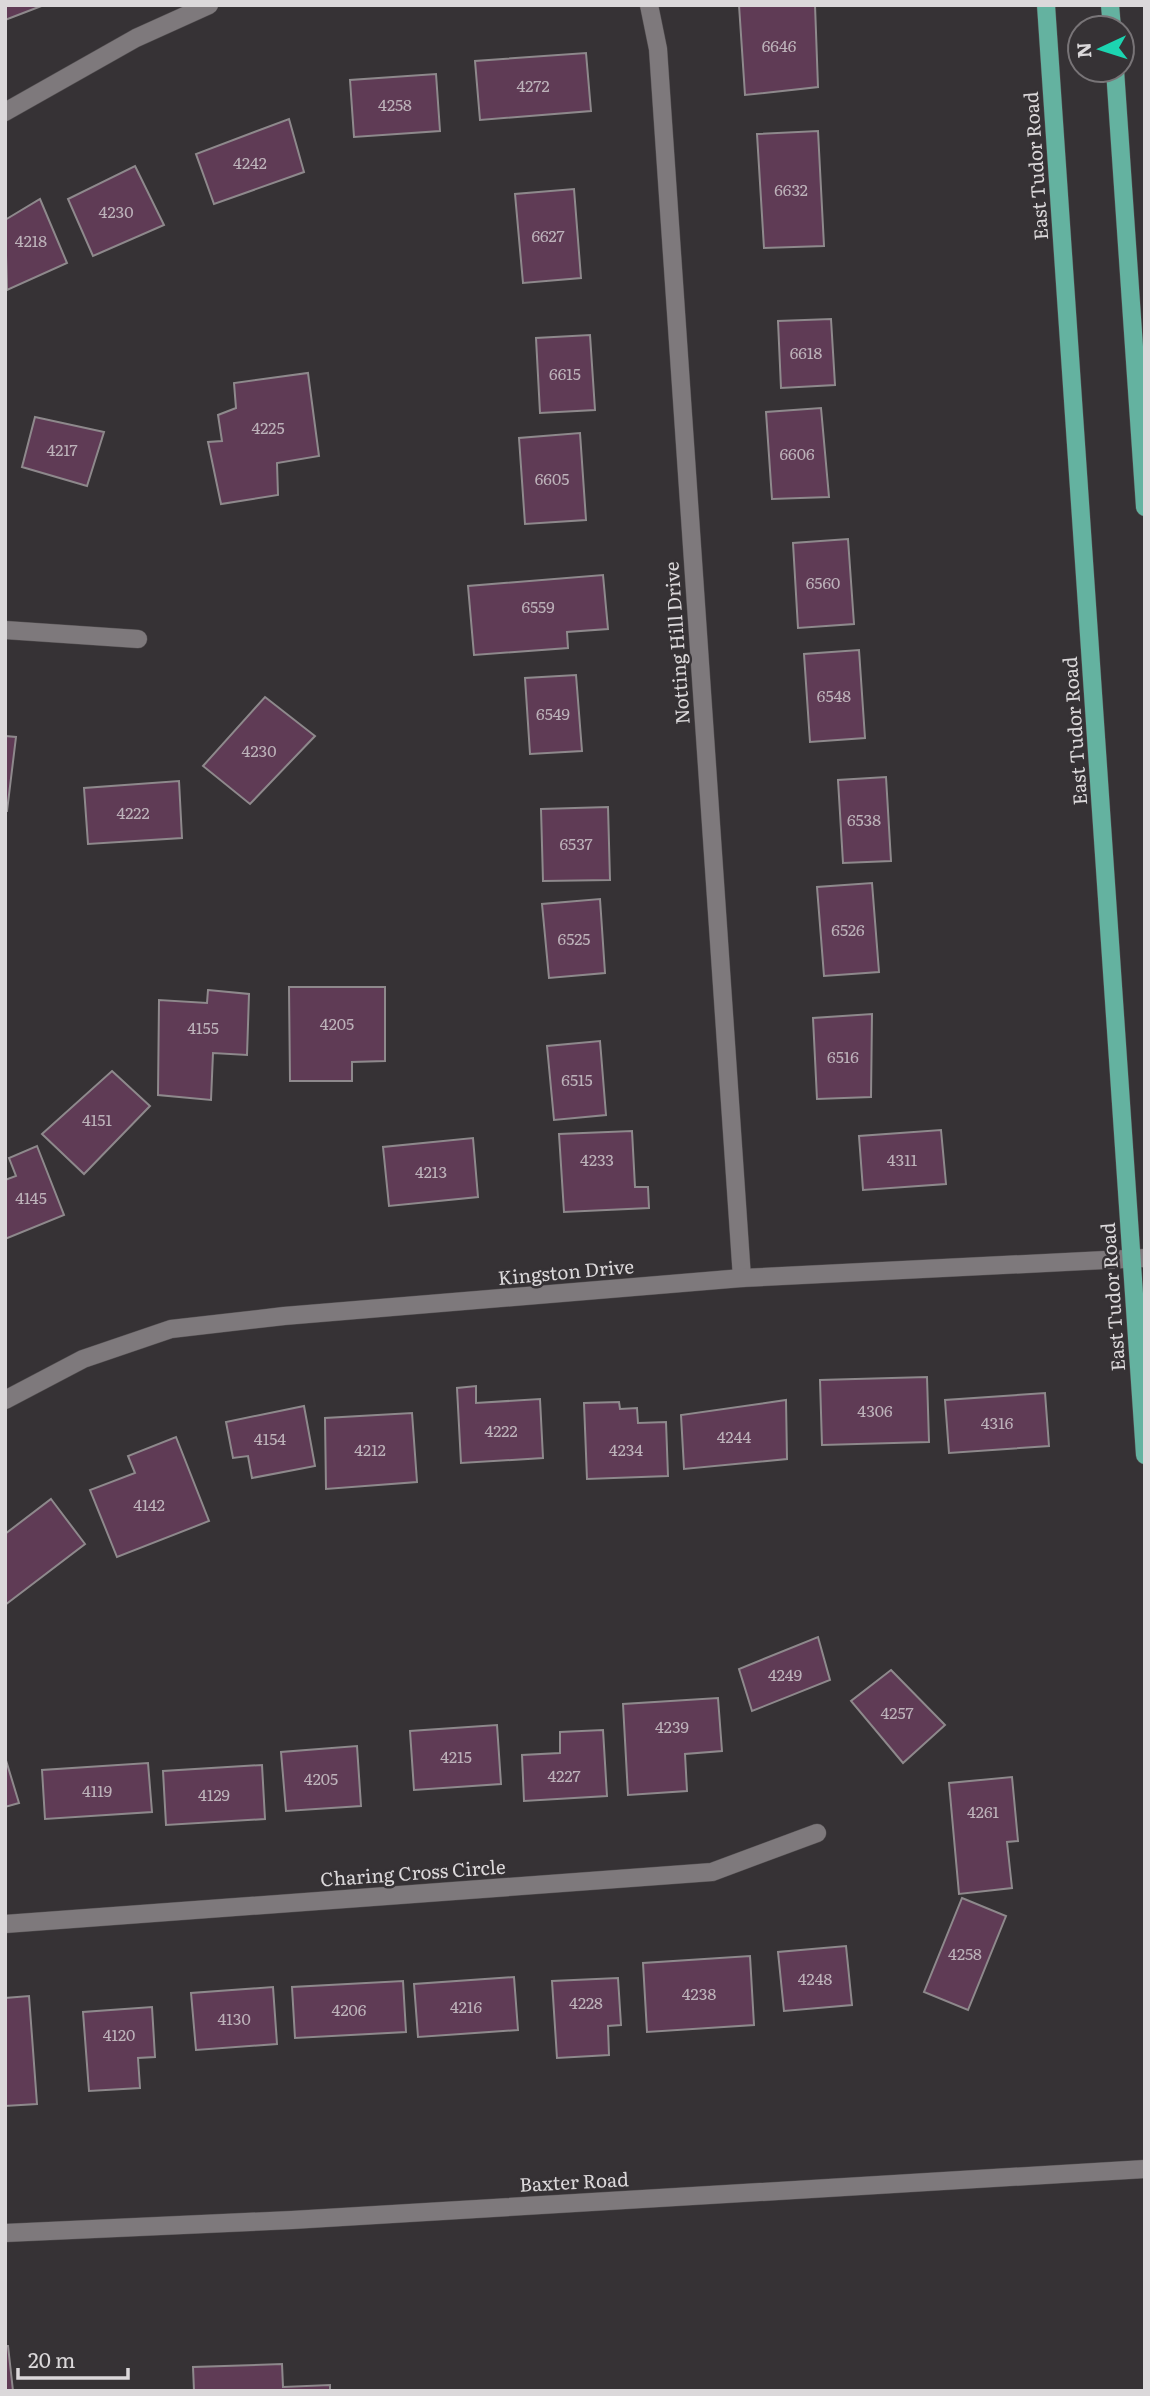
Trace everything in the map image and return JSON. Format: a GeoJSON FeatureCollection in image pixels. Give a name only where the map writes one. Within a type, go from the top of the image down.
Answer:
{"type":"FeatureCollection","features":[{"type":"Feature","properties":{"kind":"main road","name":"East Tudor Road"},"geometry":{"type":"LineString","coordinates":[[1046,5],[1138,1258],[1145,1455]]}},
{"type":"Feature","properties":{"kind":"main road"},"geometry":{"type":"LineString","coordinates":[[1116,84],[1145,508]]}},
{"type":"Feature","properties":{"kind":"street"},"geometry":{"type":"LineString","coordinates":[[5,112],[136,38],[209,5]]}},
{"type":"Feature","properties":{"kind":"street","name":"Notting Hill Drive"},"geometry":{"type":"LineString","coordinates":[[649,5],[659,62],[741,1278]]}},
{"type":"Feature","properties":{"kind":"street"},"geometry":{"type":"LineString","coordinates":[[5,630],[138,639]]}},
{"type":"Feature","properties":{"kind":"street","name":"Kingston Drive"},"geometry":{"type":"LineString","coordinates":[[5,1400],[83,1359],[171,1329],[284,1316],[741,1278],[1138,1258]]}},
{"type":"Feature","properties":{"kind":"street","name":"Charing Cross Circle"},"geometry":{"type":"LineString","coordinates":[[5,1924],[712,1872],[817,1833]]}},
{"type":"Feature","properties":{"kind":"street","name":"Baxter Road"},"geometry":{"type":"LineString","coordinates":[[5,2233],[292,2220],[1145,2168]]}},
{"type":"Feature","properties":{"kind":"building"},"geometry":{"type":"Polygon","coordinates":[[[5,5],[44,5],[5,20],[5,5]]]}},
{"type":"Feature","properties":{"kind":"building"},"geometry":{"type":"Polygon","coordinates":[[[739,5],[815,5],[818,87],[745,95],[739,5]]]}},
{"type":"Feature","properties":{"kind":"building"},"geometry":{"type":"Polygon","coordinates":[[[586,53],[591,111],[480,120],[475,61],[586,53]]]}},
{"type":"Feature","properties":{"kind":"building"},"geometry":{"type":"Polygon","coordinates":[[[436,74],[440,131],[354,137],[350,80],[436,74]]]}},
{"type":"Feature","properties":{"kind":"building"},"geometry":{"type":"Polygon","coordinates":[[[289,119],[304,172],[214,204],[196,154],[289,119]]]}},
{"type":"Feature","properties":{"kind":"building"},"geometry":{"type":"Polygon","coordinates":[[[818,131],[824,246],[764,248],[757,134],[818,131]]]}},
{"type":"Feature","properties":{"kind":"building"},"geometry":{"type":"Polygon","coordinates":[[[135,166],[164,225],[93,256],[68,199],[135,166]]]}},
{"type":"Feature","properties":{"kind":"building"},"geometry":{"type":"Polygon","coordinates":[[[574,189],[581,278],[523,283],[515,194],[574,189]]]}},
{"type":"Feature","properties":{"kind":"building"},"geometry":{"type":"Polygon","coordinates":[[[40,199],[67,263],[7,290],[5,220],[40,199]]]}},
{"type":"Feature","properties":{"kind":"building"},"geometry":{"type":"Polygon","coordinates":[[[831,319],[835,385],[781,388],[778,321],[831,319]]]}},
{"type":"Feature","properties":{"kind":"building"},"geometry":{"type":"Polygon","coordinates":[[[590,335],[595,410],[540,413],[536,338],[590,335]]]}},
{"type":"Feature","properties":{"kind":"building"},"geometry":{"type":"Polygon","coordinates":[[[308,373],[319,456],[277,463],[278,495],[221,504],[208,442],[222,441],[218,415],[236,408],[234,383],[308,373]]]}},
{"type":"Feature","properties":{"kind":"building"},"geometry":{"type":"Polygon","coordinates":[[[821,408],[829,497],[772,499],[766,412],[821,408]]]}},
{"type":"Feature","properties":{"kind":"building"},"geometry":{"type":"Polygon","coordinates":[[[35,417],[104,432],[87,486],[22,467],[35,417]]]}},
{"type":"Feature","properties":{"kind":"building"},"geometry":{"type":"Polygon","coordinates":[[[580,433],[586,520],[525,524],[519,438],[580,433]]]}},
{"type":"Feature","properties":{"kind":"building"},"geometry":{"type":"Polygon","coordinates":[[[848,539],[854,624],[798,628],[793,543],[848,539]]]}},
{"type":"Feature","properties":{"kind":"building"},"geometry":{"type":"Polygon","coordinates":[[[603,575],[608,629],[567,632],[568,648],[474,655],[468,586],[603,575]]]}},
{"type":"Feature","properties":{"kind":"building"},"geometry":{"type":"Polygon","coordinates":[[[859,650],[865,738],[810,742],[804,654],[859,650]]]}},
{"type":"Feature","properties":{"kind":"building"},"geometry":{"type":"Polygon","coordinates":[[[576,675],[582,751],[530,754],[525,678],[576,675]]]}},
{"type":"Feature","properties":{"kind":"building"},"geometry":{"type":"Polygon","coordinates":[[[265,697],[315,736],[250,804],[203,766],[265,697]]]}},
{"type":"Feature","properties":{"kind":"building"},"geometry":{"type":"Polygon","coordinates":[[[5,736],[16,737],[7,811],[5,811],[5,736]]]}},
{"type":"Feature","properties":{"kind":"building"},"geometry":{"type":"Polygon","coordinates":[[[886,777],[891,861],[843,863],[838,780],[886,777]]]}},
{"type":"Feature","properties":{"kind":"building"},"geometry":{"type":"Polygon","coordinates":[[[179,781],[182,838],[88,844],[84,788],[179,781]]]}},
{"type":"Feature","properties":{"kind":"building"},"geometry":{"type":"Polygon","coordinates":[[[608,807],[610,880],[543,881],[541,809],[608,807]]]}},
{"type":"Feature","properties":{"kind":"building"},"geometry":{"type":"Polygon","coordinates":[[[872,883],[879,972],[824,976],[817,887],[872,883]]]}},
{"type":"Feature","properties":{"kind":"building"},"geometry":{"type":"Polygon","coordinates":[[[600,899],[605,973],[549,978],[542,904],[600,899]]]}},
{"type":"Feature","properties":{"kind":"building"},"geometry":{"type":"Polygon","coordinates":[[[289,987],[385,987],[385,1061],[352,1062],[352,1081],[290,1081],[289,987]]]}},
{"type":"Feature","properties":{"kind":"building"},"geometry":{"type":"Polygon","coordinates":[[[208,990],[249,994],[247,1055],[213,1053],[211,1100],[158,1095],[159,1000],[207,1003],[208,990]]]}},
{"type":"Feature","properties":{"kind":"building"},"geometry":{"type":"Polygon","coordinates":[[[872,1014],[871,1097],[817,1099],[813,1018],[872,1014]]]}},
{"type":"Feature","properties":{"kind":"building"},"geometry":{"type":"Polygon","coordinates":[[[600,1041],[606,1115],[554,1120],[547,1046],[600,1041]]]}},
{"type":"Feature","properties":{"kind":"building"},"geometry":{"type":"Polygon","coordinates":[[[112,1071],[150,1106],[84,1174],[42,1134],[112,1071]]]}},
{"type":"Feature","properties":{"kind":"building"},"geometry":{"type":"Polygon","coordinates":[[[941,1130],[946,1184],[863,1190],[859,1136],[941,1130]]]}},
{"type":"Feature","properties":{"kind":"building"},"geometry":{"type":"Polygon","coordinates":[[[632,1131],[635,1187],[648,1187],[649,1208],[564,1212],[559,1134],[632,1131]]]}},
{"type":"Feature","properties":{"kind":"building"},"geometry":{"type":"Polygon","coordinates":[[[473,1138],[478,1197],[389,1206],[383,1147],[473,1138]]]}},
{"type":"Feature","properties":{"kind":"building"},"geometry":{"type":"Polygon","coordinates":[[[37,1146],[64,1215],[5,1239],[5,1180],[16,1176],[9,1158],[37,1146]]]}},
{"type":"Feature","properties":{"kind":"building"},"geometry":{"type":"Polygon","coordinates":[[[927,1377],[929,1442],[822,1445],[820,1380],[927,1377]]]}},
{"type":"Feature","properties":{"kind":"building"},"geometry":{"type":"Polygon","coordinates":[[[476,1386],[476,1403],[540,1399],[543,1458],[461,1463],[457,1388],[476,1386]]]}},
{"type":"Feature","properties":{"kind":"building"},"geometry":{"type":"Polygon","coordinates":[[[1045,1393],[1049,1446],[949,1453],[945,1400],[1045,1393]]]}},
{"type":"Feature","properties":{"kind":"building"},"geometry":{"type":"Polygon","coordinates":[[[786,1400],[787,1459],[684,1469],[681,1415],[786,1400]]]}},
{"type":"Feature","properties":{"kind":"building"},"geometry":{"type":"Polygon","coordinates":[[[619,1402],[620,1409],[637,1408],[638,1423],[666,1422],[668,1476],[587,1479],[584,1403],[619,1402]]]}},
{"type":"Feature","properties":{"kind":"building"},"geometry":{"type":"Polygon","coordinates":[[[304,1406],[315,1466],[252,1478],[248,1456],[233,1458],[226,1422],[304,1406]]]}},
{"type":"Feature","properties":{"kind":"building"},"geometry":{"type":"Polygon","coordinates":[[[412,1413],[417,1482],[326,1489],[325,1418],[412,1413]]]}},
{"type":"Feature","properties":{"kind":"building"},"geometry":{"type":"Polygon","coordinates":[[[176,1437],[209,1521],[117,1557],[90,1490],[135,1473],[128,1456],[176,1437]]]}},
{"type":"Feature","properties":{"kind":"building"},"geometry":{"type":"Polygon","coordinates":[[[51,1499],[85,1544],[5,1605],[5,1534],[51,1499]]]}},
{"type":"Feature","properties":{"kind":"building"},"geometry":{"type":"Polygon","coordinates":[[[818,1637],[830,1680],[752,1711],[739,1669],[818,1637]]]}},
{"type":"Feature","properties":{"kind":"building"},"geometry":{"type":"Polygon","coordinates":[[[891,1670],[945,1725],[903,1763],[851,1701],[891,1670]]]}},
{"type":"Feature","properties":{"kind":"building"},"geometry":{"type":"Polygon","coordinates":[[[718,1698],[722,1751],[685,1754],[687,1791],[628,1795],[623,1704],[718,1698]]]}},
{"type":"Feature","properties":{"kind":"building"},"geometry":{"type":"Polygon","coordinates":[[[497,1725],[501,1784],[414,1790],[410,1731],[497,1725]]]}},
{"type":"Feature","properties":{"kind":"building"},"geometry":{"type":"Polygon","coordinates":[[[603,1730],[607,1796],[524,1801],[522,1755],[560,1753],[560,1732],[603,1730]]]}},
{"type":"Feature","properties":{"kind":"building"},"geometry":{"type":"Polygon","coordinates":[[[357,1746],[361,1806],[286,1811],[281,1752],[357,1746]]]}},
{"type":"Feature","properties":{"kind":"building"},"geometry":{"type":"Polygon","coordinates":[[[5,1757],[19,1803],[5,1807],[5,1757]]]}},
{"type":"Feature","properties":{"kind":"building"},"geometry":{"type":"Polygon","coordinates":[[[148,1763],[152,1812],[45,1819],[42,1770],[148,1763]]]}},
{"type":"Feature","properties":{"kind":"building"},"geometry":{"type":"Polygon","coordinates":[[[262,1765],[265,1819],[166,1825],[163,1771],[262,1765]]]}},
{"type":"Feature","properties":{"kind":"building"},"geometry":{"type":"Polygon","coordinates":[[[1012,1777],[1018,1841],[1007,1842],[1012,1888],[959,1894],[949,1783],[1012,1777]]]}},
{"type":"Feature","properties":{"kind":"building"},"geometry":{"type":"Polygon","coordinates":[[[962,1898],[1006,1916],[968,2010],[924,1992],[962,1898]]]}},
{"type":"Feature","properties":{"kind":"building"},"geometry":{"type":"Polygon","coordinates":[[[846,1946],[852,2005],[784,2011],[778,1952],[846,1946]]]}},
{"type":"Feature","properties":{"kind":"building"},"geometry":{"type":"Polygon","coordinates":[[[750,1956],[754,2025],[647,2032],[643,1963],[750,1956]]]}},
{"type":"Feature","properties":{"kind":"building"},"geometry":{"type":"Polygon","coordinates":[[[514,1977],[518,2030],[418,2037],[414,1984],[514,1977]]]}},
{"type":"Feature","properties":{"kind":"building"},"geometry":{"type":"Polygon","coordinates":[[[618,1978],[621,2025],[608,2026],[609,2055],[557,2058],[552,1981],[618,1978]]]}},
{"type":"Feature","properties":{"kind":"building"},"geometry":{"type":"Polygon","coordinates":[[[403,1981],[406,2032],[295,2038],[292,1987],[403,1981]]]}},
{"type":"Feature","properties":{"kind":"building"},"geometry":{"type":"Polygon","coordinates":[[[273,1987],[277,2044],[196,2050],[191,1993],[273,1987]]]}},
{"type":"Feature","properties":{"kind":"building"},"geometry":{"type":"Polygon","coordinates":[[[29,1996],[37,2104],[5,2106],[5,1998],[29,1996]]]}},
{"type":"Feature","properties":{"kind":"building"},"geometry":{"type":"Polygon","coordinates":[[[152,2007],[155,2057],[138,2058],[140,2088],[89,2091],[83,2012],[152,2007]]]}},
{"type":"Feature","properties":{"kind":"building"},"geometry":{"type":"Polygon","coordinates":[[[5,2346],[8,2346],[13,2391],[5,2391],[5,2346]]]}},
{"type":"Feature","properties":{"kind":"building"},"geometry":{"type":"Polygon","coordinates":[[[282,2364],[283,2387],[330,2385],[330,2391],[194,2391],[193,2367],[282,2364]]]}}]}
